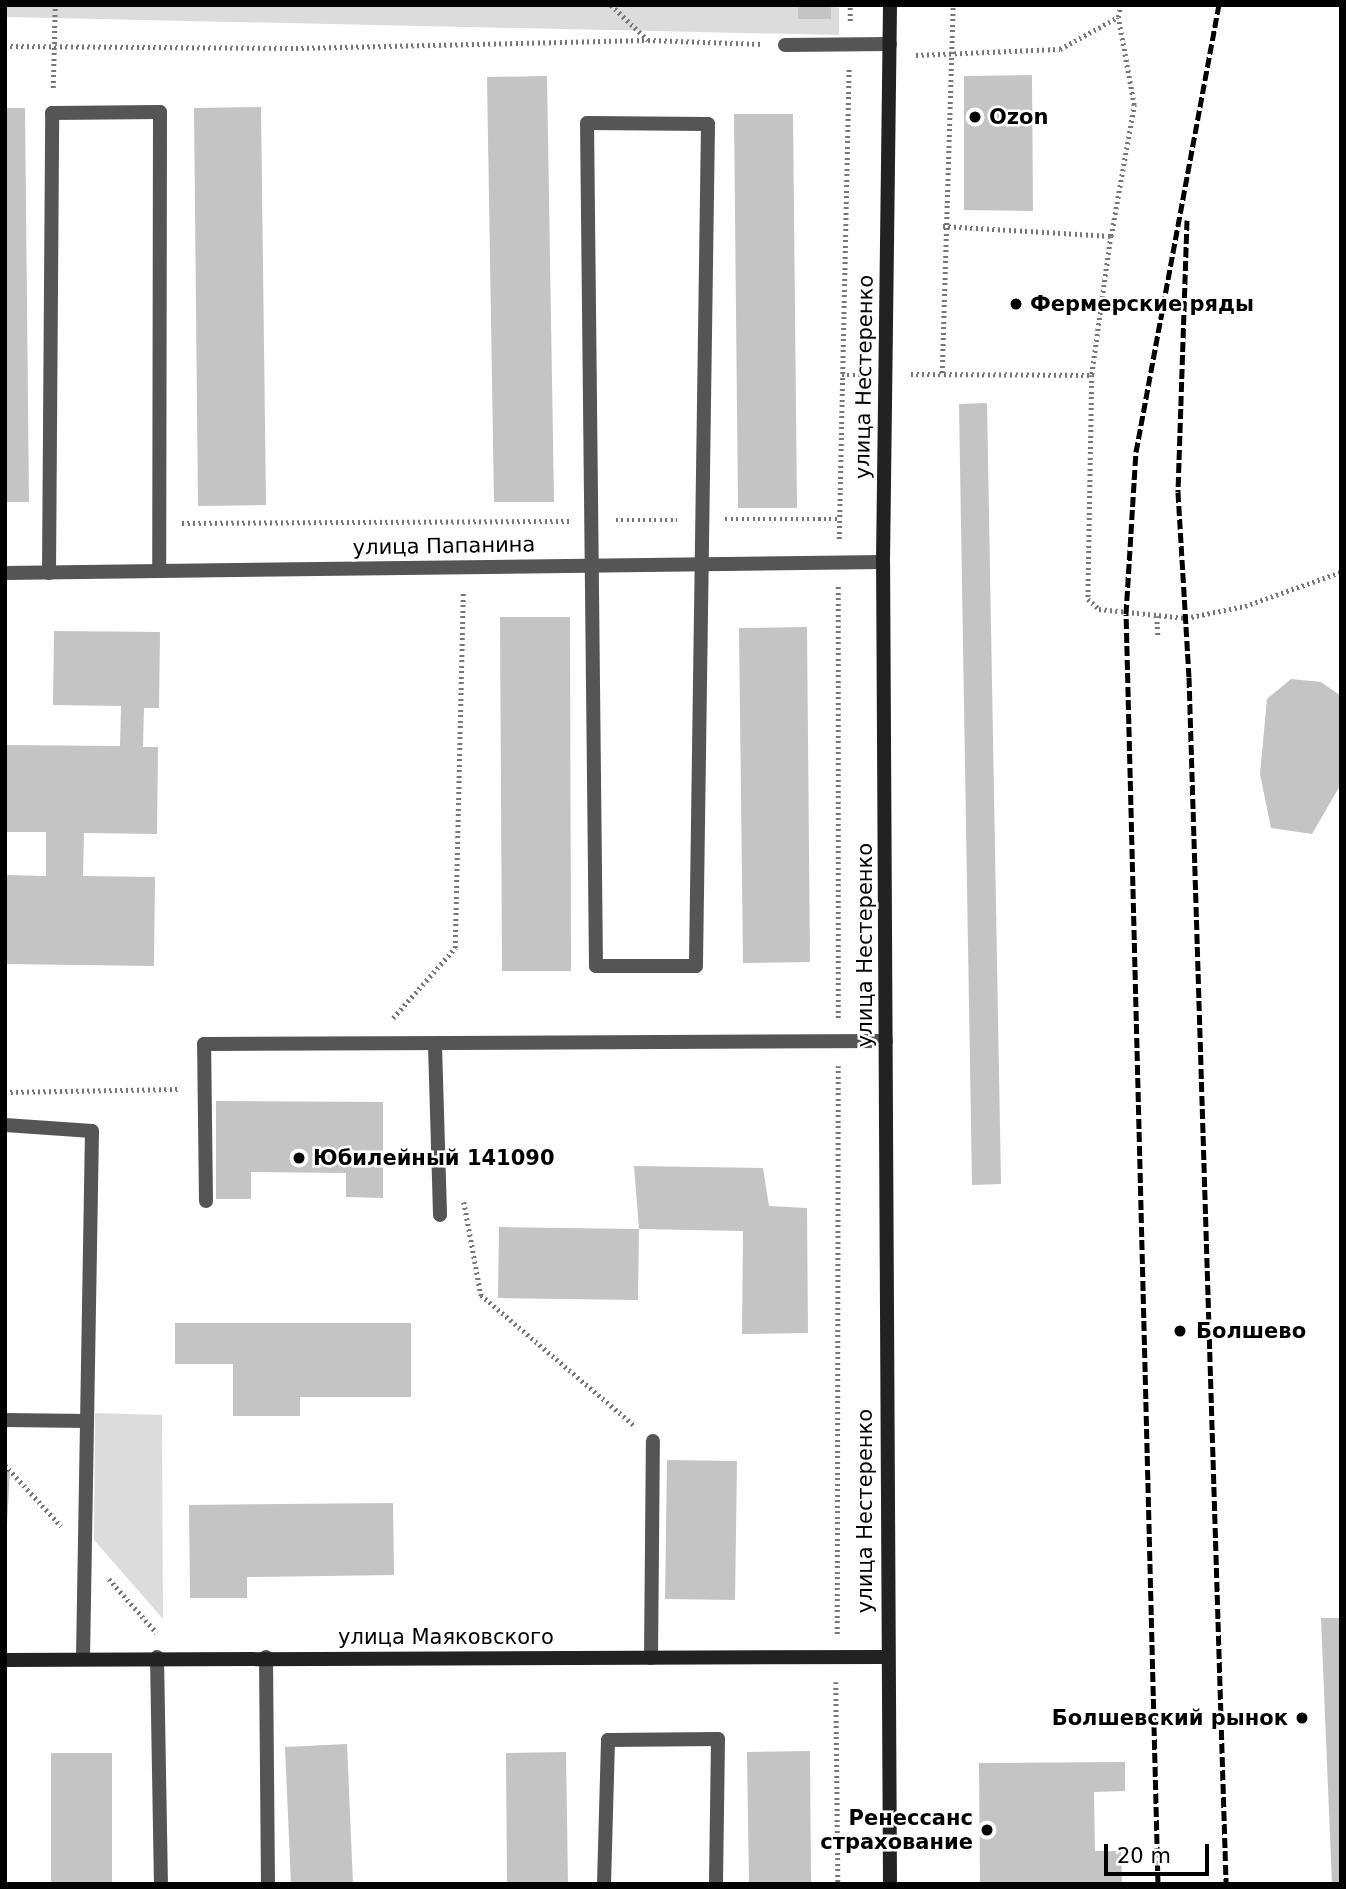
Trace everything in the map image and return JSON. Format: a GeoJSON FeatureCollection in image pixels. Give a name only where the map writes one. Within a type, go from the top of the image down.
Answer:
{"type":"FeatureCollection","features":[{"type":"Feature","properties":{"kind":"street","name":"улица Нестеренко"},"geometry":{"type":"LineString","coordinates":[[890,5],[883,562],[886,1657],[890,1884]]}},
{"type":"Feature","properties":{"kind":"street"},"geometry":{"type":"LineString","coordinates":[[785,45],[890,44]]}},
{"type":"Feature","properties":{"kind":"street"},"geometry":{"type":"LineString","coordinates":[[49,573],[52,113],[160,112],[159,570]]}},
{"type":"Feature","properties":{"kind":"street"},"geometry":{"type":"LineString","coordinates":[[587,123],[708,124],[703,519],[696,966],[596,966],[587,123]]}},
{"type":"Feature","properties":{"kind":"street","name":"улица Папанина"},"geometry":{"type":"LineString","coordinates":[[5,573],[883,562]]}},
{"type":"Feature","properties":{"kind":"street"},"geometry":{"type":"LineString","coordinates":[[206,1201],[204,1044],[886,1041]]}},
{"type":"Feature","properties":{"kind":"street"},"geometry":{"type":"LineString","coordinates":[[435,1045],[440,1215]]}},
{"type":"Feature","properties":{"kind":"street"},"geometry":{"type":"LineString","coordinates":[[5,1125],[92,1131],[83,1659]]}},
{"type":"Feature","properties":{"kind":"street"},"geometry":{"type":"LineString","coordinates":[[5,1419],[88,1420]]}},
{"type":"Feature","properties":{"kind":"street"},"geometry":{"type":"LineString","coordinates":[[651,1658],[653,1441]]}},
{"type":"Feature","properties":{"kind":"street"},"geometry":{"type":"LineString","coordinates":[[158,1657],[161,1884]]}},
{"type":"Feature","properties":{"kind":"street","name":"улица Маяковского"},"geometry":{"type":"LineString","coordinates":[[5,1660],[158,1657],[886,1657]]}},
{"type":"Feature","properties":{"kind":"street"},"geometry":{"type":"LineString","coordinates":[[266,1657],[268,1884]]}},
{"type":"Feature","properties":{"kind":"street"},"geometry":{"type":"LineString","coordinates":[[604,1884],[608,1740],[718,1739],[716,1884]]}},
{"type":"Feature","properties":{"kind":"path"},"geometry":{"type":"LineString","coordinates":[[52,113],[55,5]]}},
{"type":"Feature","properties":{"kind":"path"},"geometry":{"type":"LineString","coordinates":[[611,5],[648,40]]}},
{"type":"Feature","properties":{"kind":"path"},"geometry":{"type":"LineString","coordinates":[[838,1884],[838,562],[850,5]]}},
{"type":"Feature","properties":{"kind":"path"},"geometry":{"type":"LineString","coordinates":[[942,373],[948,55],[953,5]]}},
{"type":"Feature","properties":{"kind":"path"},"geometry":{"type":"LineString","coordinates":[[1121,5],[1118,17],[1134,105],[1111,236],[1092,375],[1088,599],[1099,609],[1186,618],[1245,606],[1341,572]]}},
{"type":"Feature","properties":{"kind":"path"},"geometry":{"type":"LineString","coordinates":[[916,55],[1060,49],[1118,17]]}},
{"type":"Feature","properties":{"kind":"path"},"geometry":{"type":"LineString","coordinates":[[5,46],[648,40],[785,45]]}},
{"type":"Feature","properties":{"kind":"path"},"geometry":{"type":"LineString","coordinates":[[943,226],[1111,236]]}},
{"type":"Feature","properties":{"kind":"path"},"geometry":{"type":"LineString","coordinates":[[842,375],[1092,375]]}},
{"type":"Feature","properties":{"kind":"path"},"geometry":{"type":"LineString","coordinates":[[159,524],[839,519]]}},
{"type":"Feature","properties":{"kind":"path"},"geometry":{"type":"LineString","coordinates":[[370,1044],[455,948],[464,567]]}},
{"type":"Feature","properties":{"kind":"path"},"geometry":{"type":"LineString","coordinates":[[1157,616],[1158,636]]}},
{"type":"Feature","properties":{"kind":"path"},"geometry":{"type":"LineString","coordinates":[[5,1092],[205,1088]]}},
{"type":"Feature","properties":{"kind":"path"},"geometry":{"type":"LineString","coordinates":[[440,1194],[469,1203],[481,1295],[653,1441]]}},
{"type":"Feature","properties":{"kind":"shaded area"},"geometry":{"type":"Polygon","coordinates":[[[5,5],[839,5],[839,35],[5,17],[5,5]]]}},
{"type":"Feature","properties":{"kind":"shaded area"},"geometry":{"type":"Polygon","coordinates":[[[95,1413],[162,1415],[163,1619],[94,1540],[95,1413]]]}},
{"type":"Feature","properties":{"kind":"building"},"geometry":{"type":"Polygon","coordinates":[[[798,5],[831,5],[831,19],[798,19],[798,5]]]}},
{"type":"Feature","properties":{"kind":"building"},"geometry":{"type":"Polygon","coordinates":[[[1032,75],[1033,211],[964,210],[964,76],[1032,75]]]}},
{"type":"Feature","properties":{"kind":"building"},"geometry":{"type":"Polygon","coordinates":[[[547,76],[554,502],[494,502],[487,77],[547,76]]]}},
{"type":"Feature","properties":{"kind":"building"},"geometry":{"type":"Polygon","coordinates":[[[261,107],[266,505],[198,506],[194,108],[261,107]]]}},
{"type":"Feature","properties":{"kind":"building"},"geometry":{"type":"Polygon","coordinates":[[[5,108],[25,108],[29,502],[5,502],[5,108]]]}},
{"type":"Feature","properties":{"kind":"building"},"geometry":{"type":"Polygon","coordinates":[[[734,114],[793,114],[797,508],[738,508],[734,114]]]}},
{"type":"Feature","properties":{"kind":"building"},"geometry":{"type":"Polygon","coordinates":[[[987,403],[1001,1184],[972,1185],[959,404],[987,403]]]}},
{"type":"Feature","properties":{"kind":"building"},"geometry":{"type":"Polygon","coordinates":[[[500,617],[570,617],[571,971],[502,971],[500,617]]]}},
{"type":"Feature","properties":{"kind":"building"},"geometry":{"type":"Polygon","coordinates":[[[807,627],[810,962],[743,963],[739,628],[807,627]]]}},
{"type":"Feature","properties":{"kind":"building"},"geometry":{"type":"Polygon","coordinates":[[[54,631],[160,632],[159,708],[144,708],[143,747],[158,747],[157,834],[84,833],[83,876],[155,877],[154,966],[5,964],[5,875],[46,876],[46,832],[5,832],[5,745],[120,746],[121,706],[53,705],[54,631]]]}},
{"type":"Feature","properties":{"kind":"building"},"geometry":{"type":"Polygon","coordinates":[[[1291,679],[1321,682],[1341,696],[1341,784],[1312,834],[1271,828],[1260,774],[1267,699],[1291,679]]]}},
{"type":"Feature","properties":{"kind":"building"},"geometry":{"type":"Polygon","coordinates":[[[216,1101],[383,1102],[383,1198],[346,1197],[346,1173],[251,1172],[251,1199],[216,1199],[216,1101]]]}},
{"type":"Feature","properties":{"kind":"building"},"geometry":{"type":"Polygon","coordinates":[[[634,1166],[763,1168],[769,1206],[807,1208],[808,1333],[742,1334],[743,1231],[639,1229],[634,1166]]]}},
{"type":"Feature","properties":{"kind":"building"},"geometry":{"type":"Polygon","coordinates":[[[499,1227],[639,1229],[638,1300],[498,1298],[499,1227]]]}},
{"type":"Feature","properties":{"kind":"building"},"geometry":{"type":"Polygon","coordinates":[[[175,1323],[411,1323],[411,1397],[300,1397],[300,1416],[233,1416],[233,1364],[175,1364],[175,1323]]]}},
{"type":"Feature","properties":{"kind":"building"},"geometry":{"type":"Polygon","coordinates":[[[667,1460],[737,1461],[735,1600],[665,1599],[667,1460]]]}},
{"type":"Feature","properties":{"kind":"building"},"geometry":{"type":"Polygon","coordinates":[[[5,1471],[10,1471],[7,1524],[5,1524],[5,1471]]]}},
{"type":"Feature","properties":{"kind":"building"},"geometry":{"type":"Polygon","coordinates":[[[393,1503],[394,1575],[247,1577],[247,1598],[190,1598],[189,1505],[393,1503]]]}},
{"type":"Feature","properties":{"kind":"building"},"geometry":{"type":"Polygon","coordinates":[[[1321,1618],[1341,1618],[1341,1884],[1332,1884],[1321,1618]]]}},
{"type":"Feature","properties":{"kind":"building"},"geometry":{"type":"Polygon","coordinates":[[[347,1744],[353,1884],[291,1884],[285,1747],[347,1744]]]}},
{"type":"Feature","properties":{"kind":"building"},"geometry":{"type":"Polygon","coordinates":[[[810,1751],[811,1884],[749,1884],[747,1752],[810,1751]]]}},
{"type":"Feature","properties":{"kind":"building"},"geometry":{"type":"Polygon","coordinates":[[[566,1752],[568,1884],[507,1884],[506,1753],[566,1752]]]}},
{"type":"Feature","properties":{"kind":"building"},"geometry":{"type":"Polygon","coordinates":[[[51,1753],[112,1753],[112,1884],[51,1884],[51,1753]]]}},
{"type":"Feature","properties":{"kind":"building"},"geometry":{"type":"Polygon","coordinates":[[[1125,1762],[1125,1791],[1094,1792],[1095,1851],[1121,1851],[1122,1884],[980,1884],[979,1763],[1125,1762]]]}},
{"type":"Feature","properties":{"kind":"railway"},"geometry":{"type":"LineString","coordinates":[[1158,1884],[1126,614],[1136,452],[1219,5]]}},
{"type":"Feature","properties":{"kind":"railway"},"geometry":{"type":"LineString","coordinates":[[1187,220],[1178,492],[1189,677],[1226,1884]]}},
{"type":"Feature","properties":{"kind":"place","name":"Ozon"},"geometry":{"type":"Point","coordinates":[975,117]}},
{"type":"Feature","properties":{"kind":"place","name":"Фермерские ряды"},"geometry":{"type":"Point","coordinates":[1016,304]}},
{"type":"Feature","properties":{"kind":"place","name":"Юбилейный 141090"},"geometry":{"type":"Point","coordinates":[299,1158]}},
{"type":"Feature","properties":{"kind":"place","name":"Болшево"},"geometry":{"type":"Point","coordinates":[1180,1331]}},
{"type":"Feature","properties":{"kind":"place","name":"Болшевский рынок"},"geometry":{"type":"Point","coordinates":[1302,1718]}},
{"type":"Feature","properties":{"kind":"place","name":"Ренессанс страхование"},"geometry":{"type":"Point","coordinates":[987,1830]}}]}
